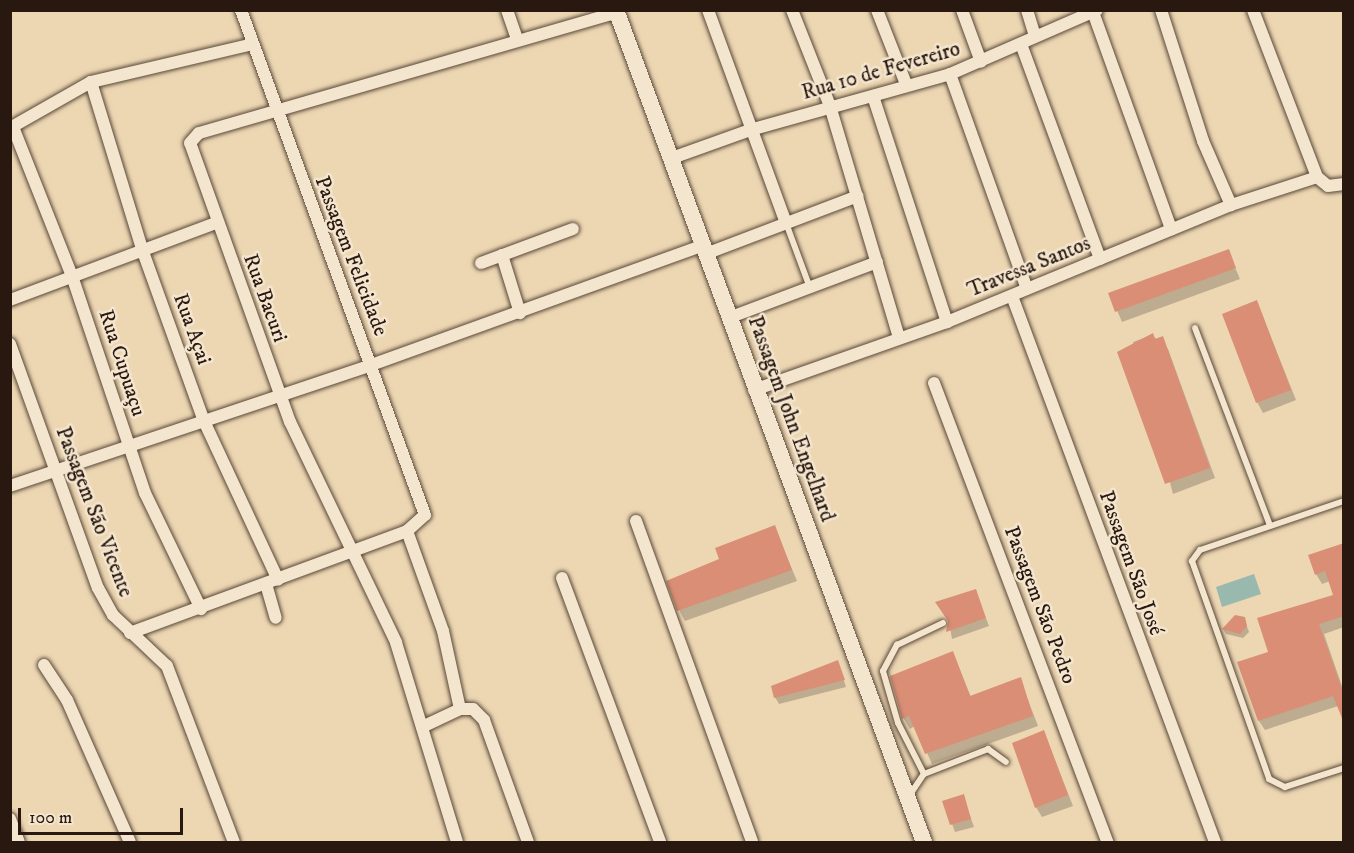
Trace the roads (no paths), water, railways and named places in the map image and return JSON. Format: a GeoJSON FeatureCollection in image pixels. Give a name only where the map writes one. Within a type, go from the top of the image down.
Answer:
{"type":"FeatureCollection","features":[{"type":"Feature","properties":{"kind":"main road","name":"Passagem John Engelhard"},"geometry":{"type":"LineString","coordinates":[[616,11],[731,317],[754,390],[924,843]]}},
{"type":"Feature","properties":{"kind":"street","name":"Passagem Felicidade"},"geometry":{"type":"LineString","coordinates":[[241,10],[425,515],[407,531]]}},
{"type":"Feature","properties":{"kind":"street"},"geometry":{"type":"LineString","coordinates":[[507,10],[517,39]]}},
{"type":"Feature","properties":{"kind":"street"},"geometry":{"type":"LineString","coordinates":[[708,10],[750,130],[786,223]]}},
{"type":"Feature","properties":{"kind":"street"},"geometry":{"type":"LineString","coordinates":[[792,10],[830,106],[899,338]]}},
{"type":"Feature","properties":{"kind":"street"},"geometry":{"type":"LineString","coordinates":[[877,10],[906,84]]}},
{"type":"Feature","properties":{"kind":"street"},"geometry":{"type":"LineString","coordinates":[[962,10],[981,62]]}},
{"type":"Feature","properties":{"kind":"street"},"geometry":{"type":"LineString","coordinates":[[1027,10],[1035,36]]}},
{"type":"Feature","properties":{"kind":"street"},"geometry":{"type":"LineString","coordinates":[[1161,10],[1203,141],[1231,205]]}},
{"type":"Feature","properties":{"kind":"street"},"geometry":{"type":"LineString","coordinates":[[1253,10],[1317,177],[1328,186],[1341,185]]}},
{"type":"Feature","properties":{"kind":"street"},"geometry":{"type":"LineString","coordinates":[[277,113],[616,11]]}},
{"type":"Feature","properties":{"kind":"street"},"geometry":{"type":"LineString","coordinates":[[1095,11],[1171,229]]}},
{"type":"Feature","properties":{"kind":"street","name":"Rua 10 de Fevereiro"},"geometry":{"type":"LineString","coordinates":[[672,158],[750,130],[830,106],[873,96],[906,84],[950,74],[1095,11]]}},
{"type":"Feature","properties":{"kind":"street"},"geometry":{"type":"LineString","coordinates":[[12,127],[91,82],[253,44]]}},
{"type":"Feature","properties":{"kind":"street"},"geometry":{"type":"LineString","coordinates":[[1021,44],[1100,259]]}},
{"type":"Feature","properties":{"kind":"street"},"geometry":{"type":"LineString","coordinates":[[950,74],[1027,289]]}},
{"type":"Feature","properties":{"kind":"street","name":"Rua Açai"},"geometry":{"type":"LineString","coordinates":[[91,82],[142,249],[204,421],[272,582],[276,618]]}},
{"type":"Feature","properties":{"kind":"street"},"geometry":{"type":"LineString","coordinates":[[873,96],[947,322]]}},
{"type":"Feature","properties":{"kind":"street","name":"Rua Bacuri"},"geometry":{"type":"LineString","coordinates":[[277,113],[199,132],[190,142],[216,223],[280,395],[396,642],[457,843]]}},
{"type":"Feature","properties":{"kind":"street","name":"Rua Cupuaçu"},"geometry":{"type":"LineString","coordinates":[[12,127],[72,276],[145,493],[201,609]]}},
{"type":"Feature","properties":{"kind":"street","name":"Travessa Santos"},"geometry":{"type":"LineString","coordinates":[[754,390],[947,322],[1231,205],[1317,177]]}},
{"type":"Feature","properties":{"kind":"street"},"geometry":{"type":"LineString","coordinates":[[10,486],[55,469],[371,365],[786,223],[858,196]]}},
{"type":"Feature","properties":{"kind":"street"},"geometry":{"type":"LineString","coordinates":[[10,300],[216,223]]}},
{"type":"Feature","properties":{"kind":"street"},"geometry":{"type":"LineString","coordinates":[[481,263],[573,229]]}},
{"type":"Feature","properties":{"kind":"street"},"geometry":{"type":"LineString","coordinates":[[502,255],[520,313]]}},
{"type":"Feature","properties":{"kind":"street"},"geometry":{"type":"LineString","coordinates":[[731,317],[877,262]]}},
{"type":"Feature","properties":{"kind":"street","name":"Passagem São José"},"geometry":{"type":"LineString","coordinates":[[1012,296],[1215,843]]}},
{"type":"Feature","properties":{"kind":"street","name":"Passagem São Vicente"},"geometry":{"type":"LineString","coordinates":[[10,344],[98,588],[130,633],[167,666],[234,843]]}},
{"type":"Feature","properties":{"kind":"street","name":"Passagem São Pedro"},"geometry":{"type":"LineString","coordinates":[[934,383],[1107,843]]}},
{"type":"Feature","properties":{"kind":"street"},"geometry":{"type":"LineString","coordinates":[[636,521],[752,843]]}},
{"type":"Feature","properties":{"kind":"street"},"geometry":{"type":"LineString","coordinates":[[130,633],[201,609],[352,549],[407,531],[443,632],[460,709]]}},
{"type":"Feature","properties":{"kind":"street"},"geometry":{"type":"LineString","coordinates":[[562,578],[660,843]]}},
{"type":"Feature","properties":{"kind":"street"},"geometry":{"type":"LineString","coordinates":[[44,665],[72,710],[130,843]]}},
{"type":"Feature","properties":{"kind":"street"},"geometry":{"type":"LineString","coordinates":[[422,728],[460,709],[473,709],[484,720],[528,843]]}},
{"type":"Feature","properties":{"kind":"street"},"geometry":{"type":"LineString","coordinates":[[10,819],[19,843]]}},
{"type":"Feature","properties":{"kind":"lane"},"geometry":{"type":"LineString","coordinates":[[786,223],[810,288]]}},
{"type":"Feature","properties":{"kind":"lane"},"geometry":{"type":"LineString","coordinates":[[1195,328],[1270,525]]}},
{"type":"Feature","properties":{"kind":"lane"},"geometry":{"type":"LineString","coordinates":[[1344,501],[1200,550],[1193,568],[1269,779],[1285,787],[1344,768]]}},
{"type":"Feature","properties":{"kind":"lane"},"geometry":{"type":"LineString","coordinates":[[924,774],[898,723],[883,671],[897,645],[943,623]]}},
{"type":"Feature","properties":{"kind":"lane"},"geometry":{"type":"LineString","coordinates":[[908,799],[924,774],[988,749],[1006,762]]}},
{"type":"Feature","properties":{"kind":"water"},"geometry":{"type":"Polygon","coordinates":[[[1254,574],[1261,594],[1222,607],[1216,587],[1254,574]]]}}]}
